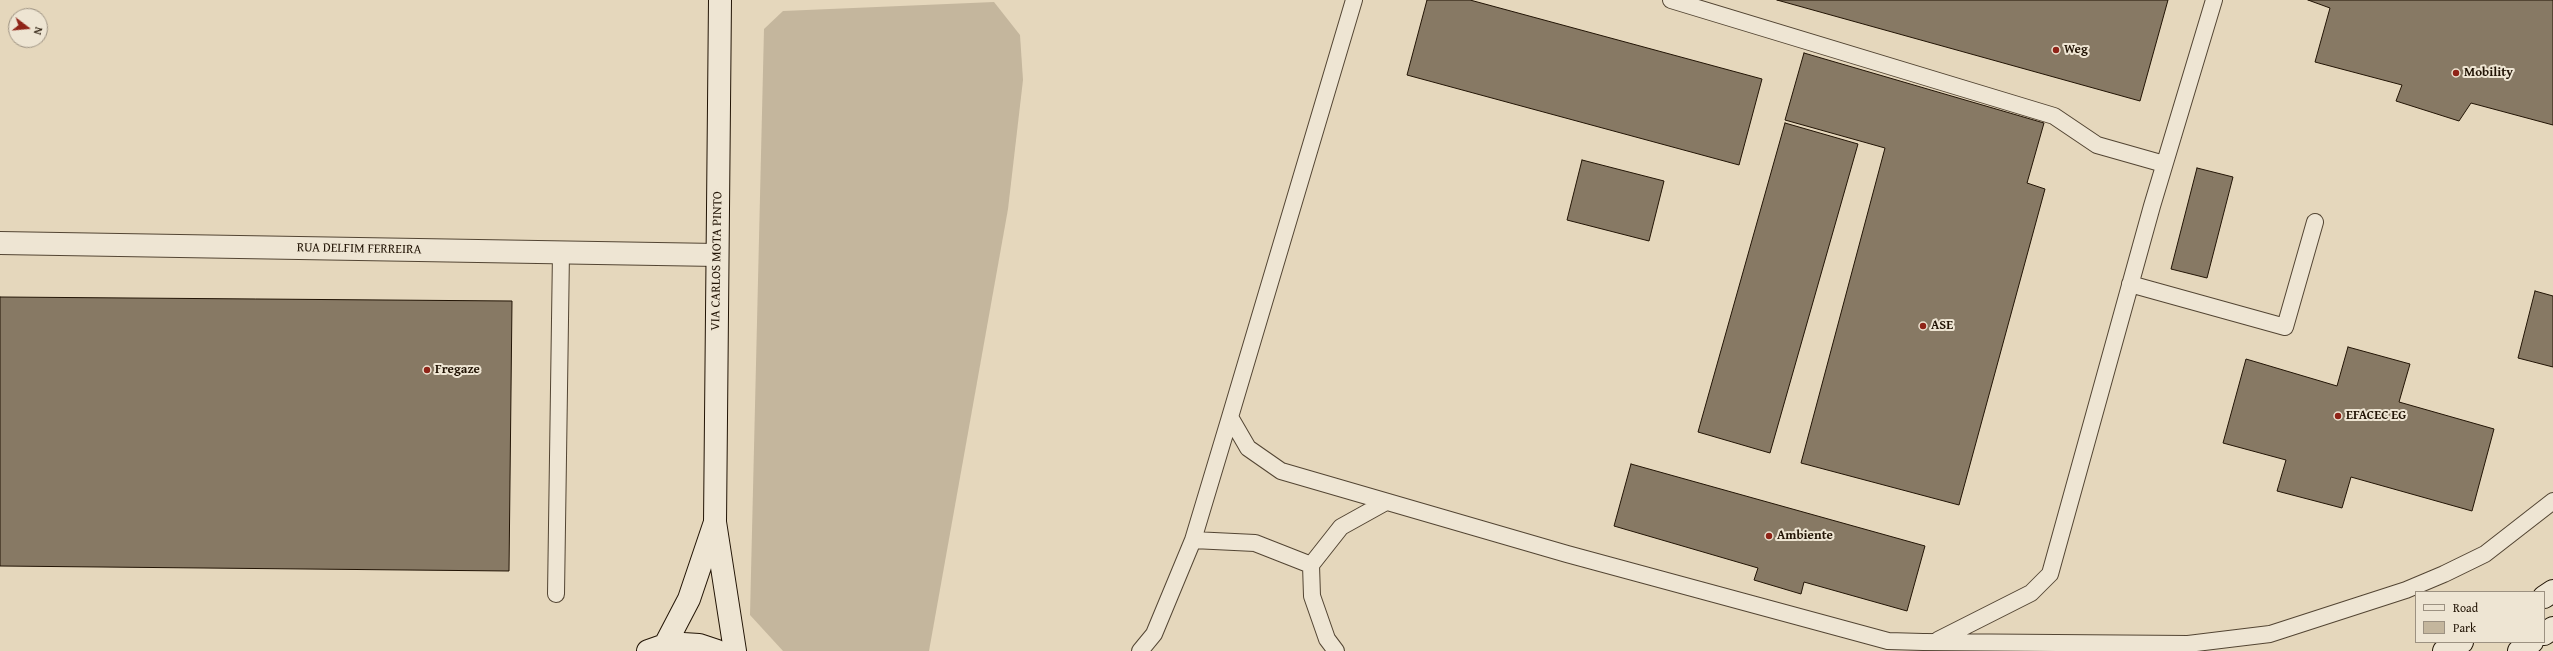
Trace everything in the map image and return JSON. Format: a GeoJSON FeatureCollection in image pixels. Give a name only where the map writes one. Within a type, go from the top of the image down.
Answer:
{"type":"FeatureCollection","features":[{"type":"Feature","properties":{"kind":"main road","name":"VIA CARLOS MOTA PINTO"},"geometry":{"type":"LineString","coordinates":[[720,0],[715,522],[736,651]]}},
{"type":"Feature","properties":{"kind":"main road","name":"RUA DELFIM FERREIRA"},"geometry":{"type":"LineString","coordinates":[[0,242],[717,255]]}},
{"type":"Feature","properties":{"kind":"main road","name":"VIA CARLOS MOTA PINTO"},"geometry":{"type":"LineString","coordinates":[[657,648],[690,600],[715,522]]}},
{"type":"Feature","properties":{"kind":"main road"},"geometry":{"type":"LineString","coordinates":[[2545,596],[2553,590]]}},
{"type":"Feature","properties":{"kind":"main road"},"geometry":{"type":"LineString","coordinates":[[2444,651],[2460,643]]}},
{"type":"Feature","properties":{"kind":"main road"},"geometry":{"type":"LineString","coordinates":[[2519,651],[2531,643]]}},
{"type":"Feature","properties":{"kind":"main road"},"geometry":{"type":"LineString","coordinates":[[657,648],[699,645],[717,651]]}},
{"type":"Feature","properties":{"kind":"lane"},"geometry":{"type":"LineString","coordinates":[[1140,651],[1154,634],[1193,540],[1354,0]]}},
{"type":"Feature","properties":{"kind":"lane"},"geometry":{"type":"LineString","coordinates":[[1671,0],[2054,116],[2097,145],[2164,164]]}},
{"type":"Feature","properties":{"kind":"lane"},"geometry":{"type":"LineString","coordinates":[[1936,641],[2031,593],[2050,574],[2164,164],[2214,0]]}},
{"type":"Feature","properties":{"kind":"lane"},"geometry":{"type":"LineString","coordinates":[[2130,284],[2285,327],[2315,222]]}},
{"type":"Feature","properties":{"kind":"lane"},"geometry":{"type":"LineString","coordinates":[[556,594],[561,252]]}},
{"type":"Feature","properties":{"kind":"lane"},"geometry":{"type":"LineString","coordinates":[[1230,417],[1248,448],[1281,471],[1567,554],[1888,641],[2188,644],[2270,634],[2406,590],[2444,574],[2485,554],[2553,501]]}},
{"type":"Feature","properties":{"kind":"lane"},"geometry":{"type":"LineString","coordinates":[[1336,651],[1327,639],[1312,596],[1311,565],[1342,527],[1386,502]]}},
{"type":"Feature","properties":{"kind":"lane"},"geometry":{"type":"LineString","coordinates":[[1193,540],[1255,543],[1311,565]]}},
{"type":"Feature","properties":{"kind":"green space"},"geometry":{"type":"Polygon","coordinates":[[[994,2],[1020,35],[1023,80],[1008,209],[929,651],[783,651],[750,615],[764,29],[783,11],[994,2]]]}},
{"type":"Feature","properties":{"kind":"building"},"geometry":{"type":"Polygon","coordinates":[[[1427,0],[1470,0],[1762,79],[1739,165],[1407,75],[1427,0]]]}},
{"type":"Feature","properties":{"kind":"building","name":"Weg"},"geometry":{"type":"Polygon","coordinates":[[[1777,0],[2168,0],[2140,101],[1777,0]]]}},
{"type":"Feature","properties":{"kind":"building","name":"Mobility"},"geometry":{"type":"Polygon","coordinates":[[[2308,0],[2553,0],[2553,125],[2471,103],[2459,121],[2396,101],[2402,85],[2315,62],[2330,8],[2308,0]]]}},
{"type":"Feature","properties":{"kind":"building","name":"ASE"},"geometry":{"type":"Polygon","coordinates":[[[1804,53],[2044,123],[2027,183],[2045,189],[1959,505],[1801,463],[1885,148],[1785,120],[1804,53]]]}},
{"type":"Feature","properties":{"kind":"building"},"geometry":{"type":"Polygon","coordinates":[[[1785,123],[1858,144],[1770,453],[1698,432],[1785,123]]]}},
{"type":"Feature","properties":{"kind":"building"},"geometry":{"type":"Polygon","coordinates":[[[1582,160],[1664,181],[1649,241],[1567,220],[1582,160]]]}},
{"type":"Feature","properties":{"kind":"building"},"geometry":{"type":"Polygon","coordinates":[[[2197,168],[2233,177],[2207,278],[2171,269],[2197,168]]]}},
{"type":"Feature","properties":{"kind":"building"},"geometry":{"type":"Polygon","coordinates":[[[2535,291],[2553,296],[2553,367],[2518,358],[2535,291]]]}},
{"type":"Feature","properties":{"kind":"building"},"geometry":{"type":"Polygon","coordinates":[[[0,297],[512,301],[509,571],[0,566],[0,297]]]}},
{"type":"Feature","properties":{"kind":"building","name":"EFACEC EG"},"geometry":{"type":"Polygon","coordinates":[[[2348,347],[2410,364],[2399,402],[2494,429],[2472,511],[2351,477],[2342,508],[2277,491],[2286,460],[2223,443],[2246,359],[2337,386],[2348,347]]]}},
{"type":"Feature","properties":{"kind":"building","name":"Ambiente"},"geometry":{"type":"Polygon","coordinates":[[[1631,464],[1925,546],[1907,611],[1804,582],[1801,594],[1754,580],[1758,568],[1614,526],[1631,464]]]}},
{"type":"Feature","properties":{"kind":"place","name":"Weg"},"geometry":{"type":"Point","coordinates":[2056,50]}},
{"type":"Feature","properties":{"kind":"place","name":"Mobility"},"geometry":{"type":"Point","coordinates":[2456,73]}},
{"type":"Feature","properties":{"kind":"place","name":"ASE"},"geometry":{"type":"Point","coordinates":[1923,326]}},
{"type":"Feature","properties":{"kind":"place","name":"Fregaze"},"geometry":{"type":"Point","coordinates":[427,370]}},
{"type":"Feature","properties":{"kind":"place","name":"EFACEC EG"},"geometry":{"type":"Point","coordinates":[2338,416]}},
{"type":"Feature","properties":{"kind":"place","name":"Ambiente"},"geometry":{"type":"Point","coordinates":[1769,536]}}]}
